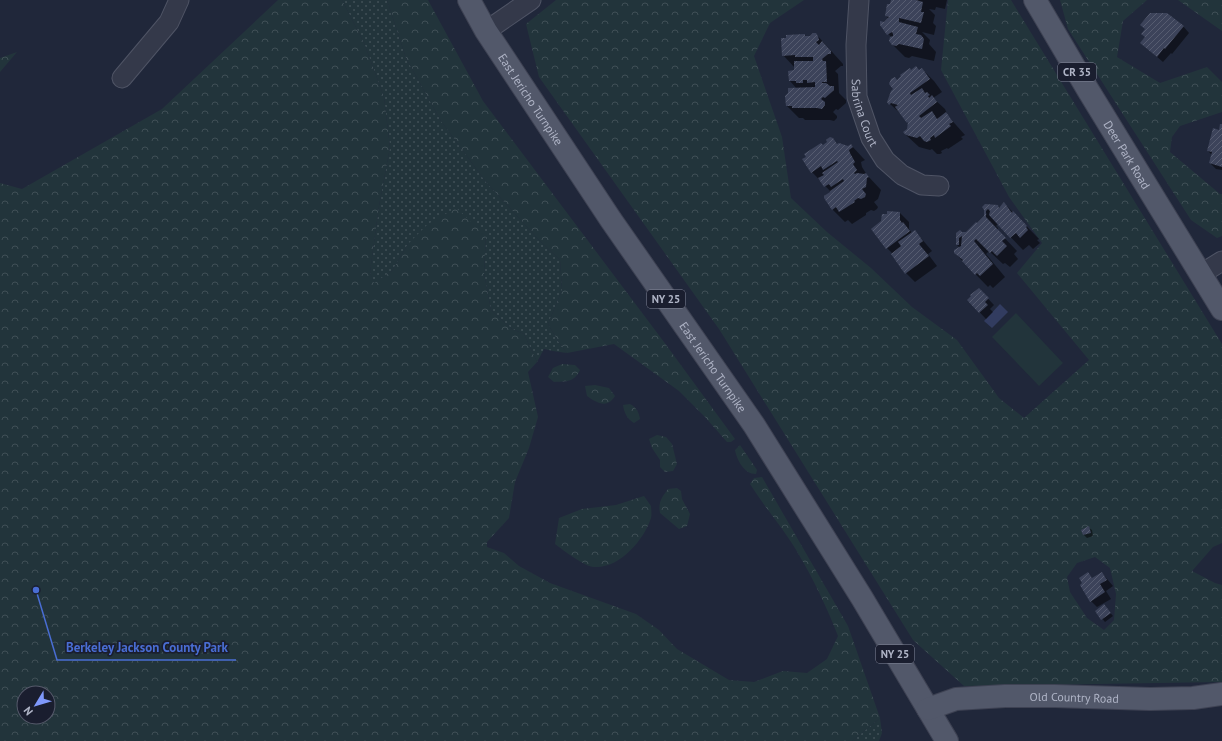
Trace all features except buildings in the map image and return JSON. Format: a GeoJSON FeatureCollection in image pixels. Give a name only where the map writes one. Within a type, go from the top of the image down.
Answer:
{"type":"FeatureCollection","features":[{"type":"Feature","properties":{"kind":"main road","name":"East Jericho Turnpike"},"geometry":{"type":"LineString","coordinates":[[469,0],[486,31],[610,220],[754,425],[862,598],[947,741]]}},
{"type":"Feature","properties":{"kind":"main road","name":"Deer Park Road"},"geometry":{"type":"LineString","coordinates":[[1035,0],[1088,90],[1222,309]]}},
{"type":"Feature","properties":{"kind":"main road","name":"Old Country Road"},"geometry":{"type":"LineString","coordinates":[[928,709],[956,699],[1005,696],[1157,699],[1193,698],[1222,694]]}},
{"type":"Feature","properties":{"kind":"street"},"geometry":{"type":"LineString","coordinates":[[122,78],[169,22],[179,0]]}},
{"type":"Feature","properties":{"kind":"street"},"geometry":{"type":"LineString","coordinates":[[486,31],[531,0]]}},
{"type":"Feature","properties":{"kind":"street","name":"Sabrina Court"},"geometry":{"type":"LineString","coordinates":[[859,0],[856,45],[857,97],[871,138],[885,160],[902,175],[922,185],[939,186]]}},
{"type":"Feature","properties":{"kind":"street"},"geometry":{"type":"LineString","coordinates":[[1201,274],[1222,261]]}},
{"type":"Feature","properties":{"kind":"green space"},"geometry":{"type":"Polygon","coordinates":[[[278,0],[342,0],[364,43],[384,97],[390,147],[379,206],[370,272],[374,283],[392,271],[408,244],[428,224],[456,208],[486,235],[484,273],[491,310],[512,329],[524,334],[537,362],[528,372],[538,417],[529,448],[515,482],[509,518],[487,542],[487,547],[504,553],[519,566],[550,583],[636,614],[659,630],[677,649],[729,680],[754,682],[783,671],[807,673],[827,659],[838,636],[820,594],[805,565],[788,537],[750,484],[754,478],[762,477],[848,626],[880,718],[852,741],[0,741],[0,183],[22,189],[162,109],[278,0]]]}},
{"type":"Feature","properties":{"kind":"green space"},"geometry":{"type":"Polygon","coordinates":[[[342,0],[387,0],[406,58],[441,121],[486,182],[538,239],[560,260],[562,290],[548,324],[567,353],[544,349],[537,362],[524,334],[512,329],[491,310],[484,273],[486,235],[408,244],[392,271],[374,284],[370,272],[379,206],[390,147],[384,97],[364,43],[342,0]]]}},
{"type":"Feature","properties":{"kind":"green space"},"geometry":{"type":"Polygon","coordinates":[[[387,0],[428,0],[483,101],[735,439],[731,442],[727,442],[679,391],[614,344],[567,353],[548,324],[562,290],[560,260],[538,239],[486,182],[441,121],[406,58],[387,0]]]}},
{"type":"Feature","properties":{"kind":"green space"},"geometry":{"type":"Polygon","coordinates":[[[556,0],[804,0],[770,23],[754,56],[782,137],[791,198],[827,232],[871,268],[912,307],[957,340],[999,398],[1024,418],[1089,360],[1017,273],[1042,243],[1009,197],[941,70],[948,0],[1011,0],[1222,344],[1222,543],[1213,547],[1192,571],[1222,585],[1222,682],[964,686],[913,640],[719,329],[539,77],[526,24],[556,0]],[[1095,557],[1077,563],[1067,577],[1070,592],[1087,618],[1104,630],[1114,620],[1116,594],[1110,568],[1095,557]]]}},
{"type":"Feature","properties":{"kind":"green space"},"geometry":{"type":"Polygon","coordinates":[[[1060,0],[1147,0],[1123,21],[1117,57],[1160,83],[1207,67],[1222,82],[1222,112],[1180,126],[1172,137],[1170,152],[1220,194],[1222,194],[1222,236],[1217,238],[1191,220],[1068,29],[1060,0]]]}},
{"type":"Feature","properties":{"kind":"green space"},"geometry":{"type":"Polygon","coordinates":[[[1178,0],[1222,0],[1222,31],[1178,0]]]}},
{"type":"Feature","properties":{"kind":"green space"},"geometry":{"type":"Polygon","coordinates":[[[17,52],[0,72],[0,58],[17,52]]]}},
{"type":"Feature","properties":{"kind":"green space"},"geometry":{"type":"Polygon","coordinates":[[[1016,313],[1063,363],[1039,386],[992,337],[1016,313]]]}},
{"type":"Feature","properties":{"kind":"green space"},"geometry":{"type":"Polygon","coordinates":[[[562,364],[575,365],[580,370],[572,379],[554,382],[548,377],[553,368],[562,364]]]}},
{"type":"Feature","properties":{"kind":"green space"},"geometry":{"type":"Polygon","coordinates":[[[595,385],[609,388],[615,396],[612,400],[605,404],[594,401],[587,396],[585,386],[595,385]]]}},
{"type":"Feature","properties":{"kind":"green space"},"geometry":{"type":"Polygon","coordinates":[[[630,404],[636,408],[640,416],[640,419],[634,423],[625,413],[623,408],[623,405],[630,404]]]}},
{"type":"Feature","properties":{"kind":"green space"},"geometry":{"type":"Polygon","coordinates":[[[657,435],[666,437],[672,444],[677,464],[673,471],[665,472],[660,467],[660,460],[652,448],[649,439],[657,435]]]}},
{"type":"Feature","properties":{"kind":"green space"},"geometry":{"type":"Polygon","coordinates":[[[740,445],[757,470],[756,474],[748,472],[739,462],[735,450],[740,445]]]}},
{"type":"Feature","properties":{"kind":"green space"},"geometry":{"type":"Polygon","coordinates":[[[677,488],[681,491],[682,499],[690,514],[687,526],[679,529],[660,513],[661,500],[668,489],[677,488]]]}},
{"type":"Feature","properties":{"kind":"green space"},"geometry":{"type":"Polygon","coordinates":[[[644,496],[651,506],[651,516],[648,527],[629,552],[612,563],[603,566],[590,566],[574,558],[555,544],[559,518],[582,509],[616,505],[644,496]]]}},
{"type":"Feature","properties":{"kind":"green space"},"geometry":{"type":"Polygon","coordinates":[[[880,718],[882,733],[879,741],[852,741],[880,718]]]}},
{"type":"Feature","properties":{"kind":"water"},"geometry":{"type":"Polygon","coordinates":[[[1000,304],[1008,312],[992,328],[984,321],[1000,304]]]}},
{"type":"Feature","properties":{"kind":"place","name":"Berkeley Jackson County Park"},"geometry":{"type":"Point","coordinates":[36,590]}}]}
